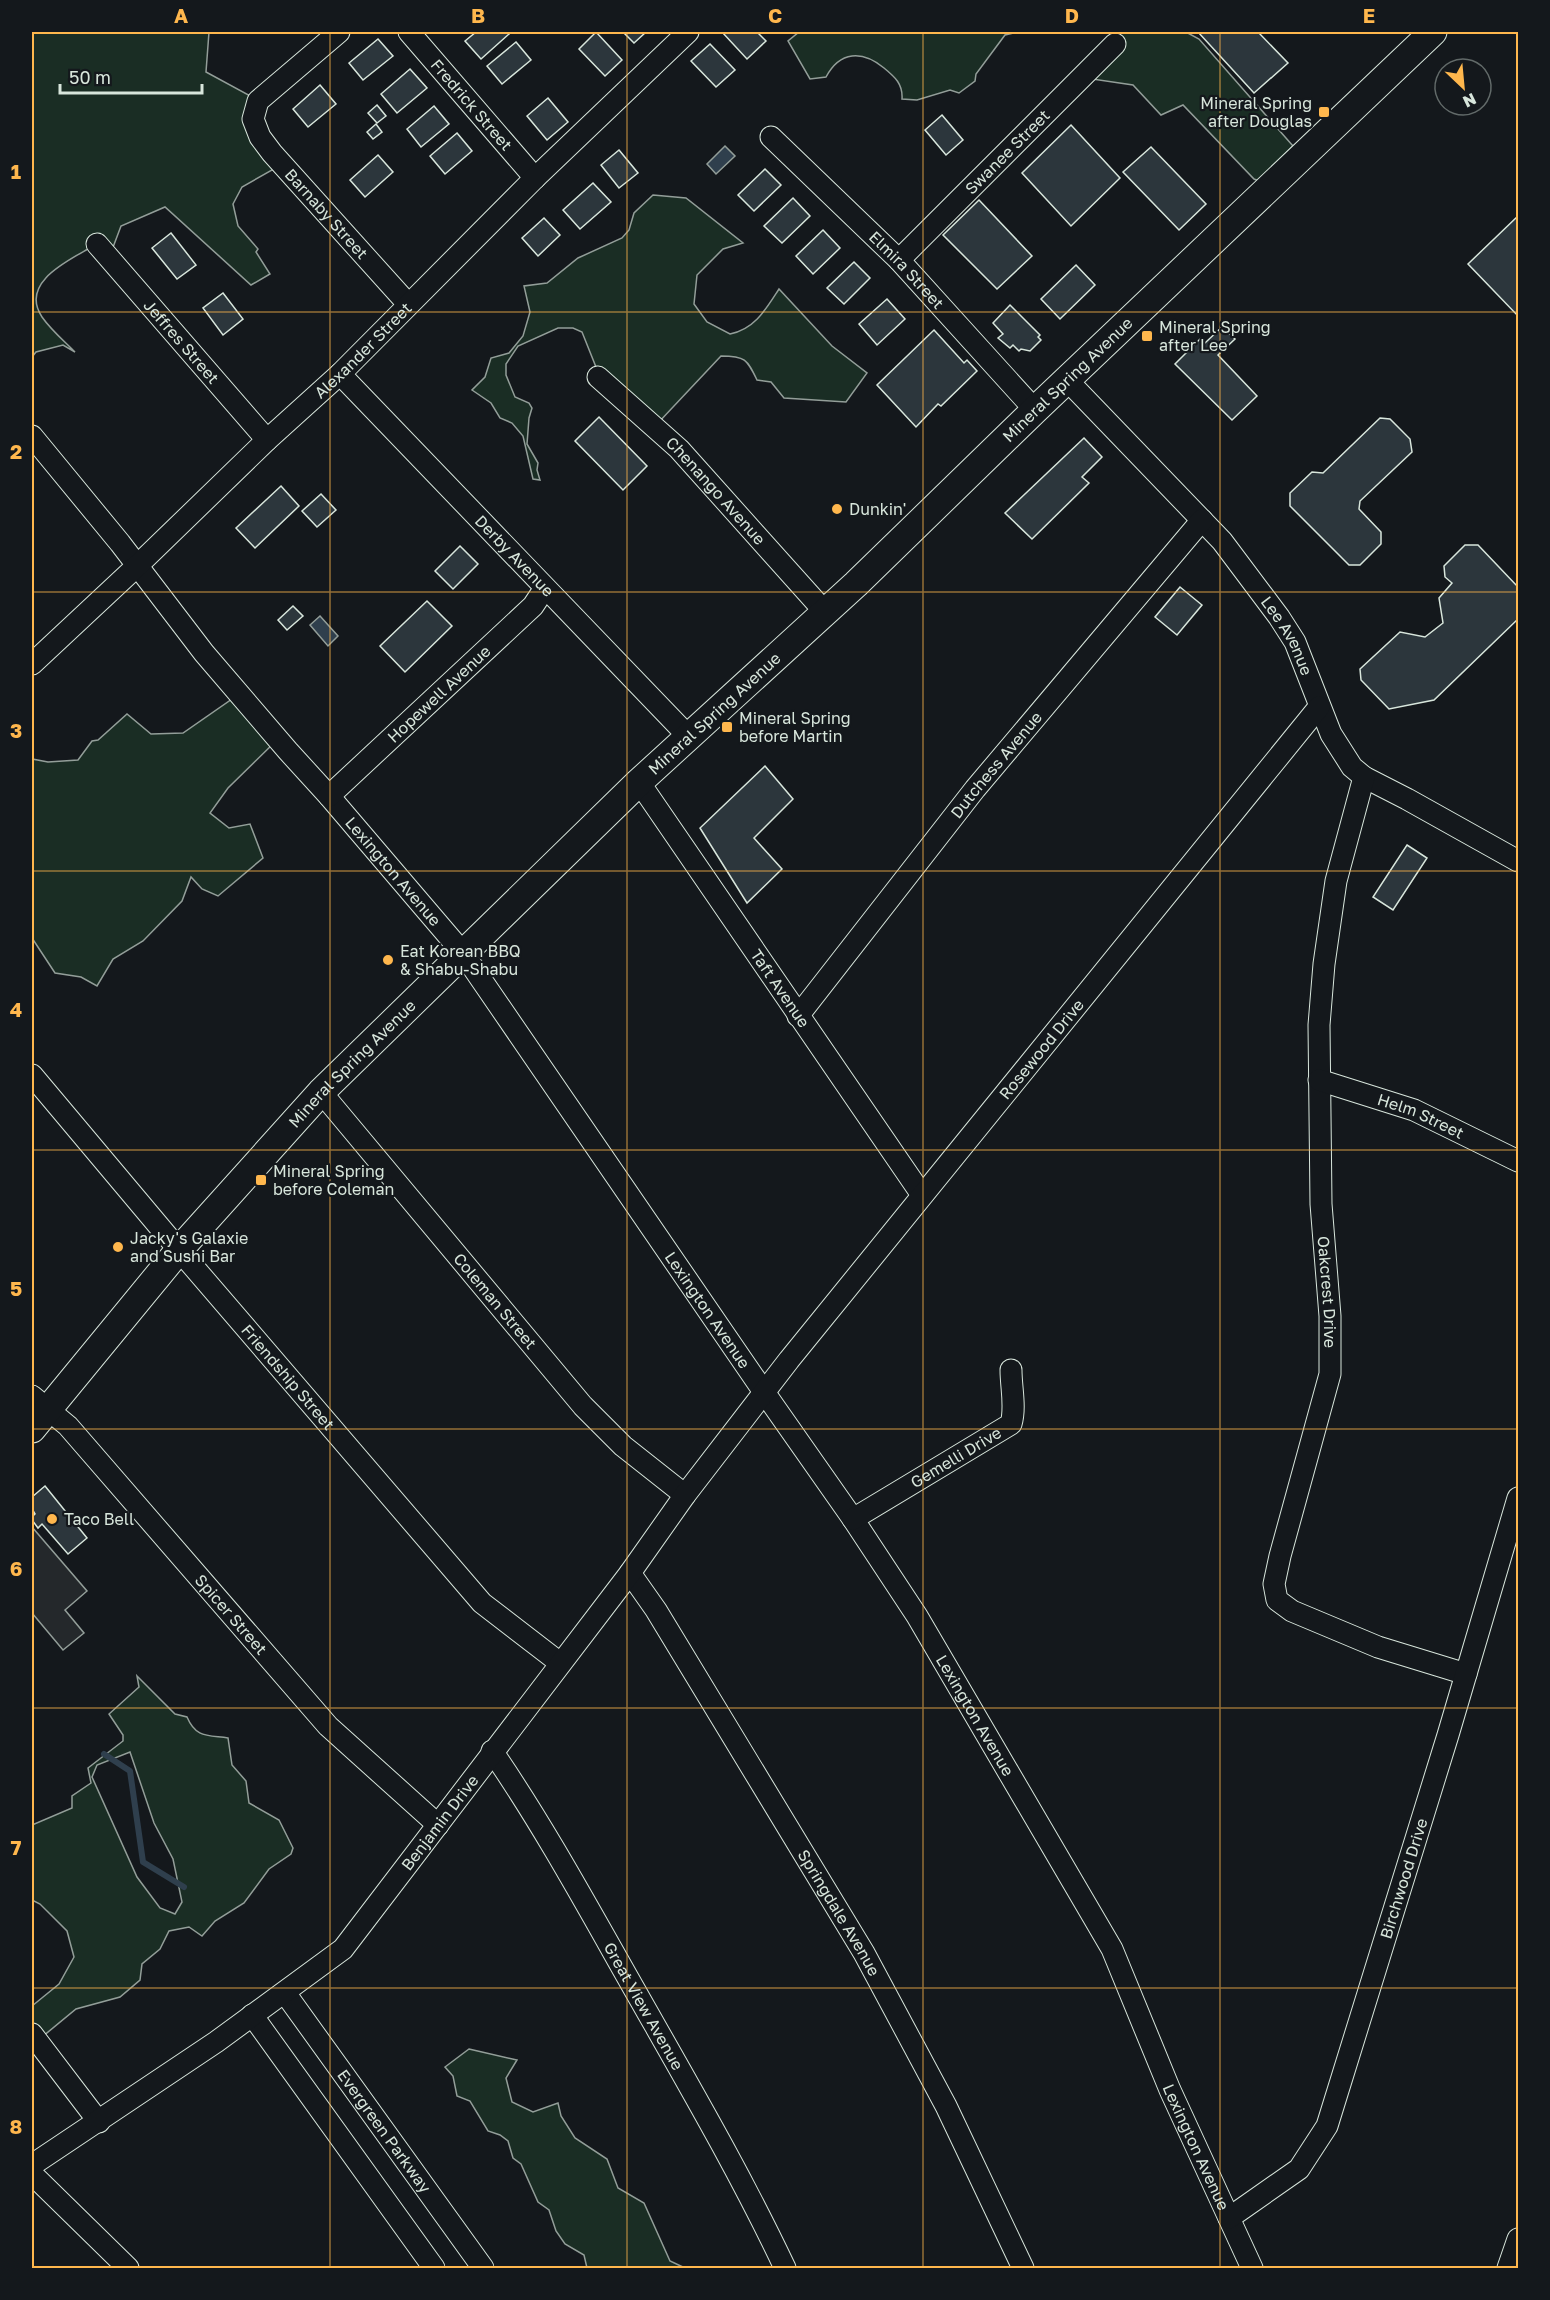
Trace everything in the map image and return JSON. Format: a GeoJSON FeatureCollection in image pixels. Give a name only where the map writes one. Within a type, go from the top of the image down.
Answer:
{"type":"FeatureCollection","features":[{"type":"Feature","properties":{"kind":"main road","name":"Mineral Spring Avenue"},"geometry":{"type":"LineString","coordinates":[[37,1412],[321,1092],[639,782],[690,738],[825,612],[1432,32]]}},
{"type":"Feature","properties":{"kind":"street","name":"Barnaby Street"},"geometry":{"type":"LineString","coordinates":[[339,32],[258,101],[253,119],[260,137],[272,153],[408,304]]}},
{"type":"Feature","properties":{"kind":"street","name":"Fredrick Street"},"geometry":{"type":"LineString","coordinates":[[409,32],[535,178]]}},
{"type":"Feature","properties":{"kind":"street","name":"Alexander Street"},"geometry":{"type":"LineString","coordinates":[[32,664],[138,566],[267,440],[340,374],[535,178],[688,32]]}},
{"type":"Feature","properties":{"kind":"street","name":"Swanee Street"},"geometry":{"type":"LineString","coordinates":[[899,260],[1115,44]]}},
{"type":"Feature","properties":{"kind":"street","name":"Elmira Street"},"geometry":{"type":"LineString","coordinates":[[771,137],[899,260],[1035,410]]}},
{"type":"Feature","properties":{"kind":"street","name":"Jeffres Street"},"geometry":{"type":"LineString","coordinates":[[97,244],[267,440]]}},
{"type":"Feature","properties":{"kind":"street","name":"Derby Avenue"},"geometry":{"type":"LineString","coordinates":[[340,374],[690,738]]}},
{"type":"Feature","properties":{"kind":"street","name":"Chenango Avenue"},"geometry":{"type":"LineString","coordinates":[[598,377],[679,449],[825,612]]}},
{"type":"Feature","properties":{"kind":"street","name":"Lee Avenue"},"geometry":{"type":"LineString","coordinates":[[1067,380],[1222,541],[1290,633],[1319,707],[1345,759],[1364,777],[1407,798],[1518,861]]}},
{"type":"Feature","properties":{"kind":"street","name":"Lexington Avenue"},"geometry":{"type":"LineString","coordinates":[[32,436],[138,566],[204,653],[288,751],[330,795],[464,953],[853,1519],[917,1616],[1112,1949],[1170,2090],[1252,2268]]}},
{"type":"Feature","properties":{"kind":"street","name":"Dutchess Avenue"},"geometry":{"type":"LineString","coordinates":[[798,1016],[975,789],[1202,520]]}},
{"type":"Feature","properties":{"kind":"street","name":"Hopewell Avenue"},"geometry":{"type":"LineString","coordinates":[[330,795],[533,606],[545,588]]}},
{"type":"Feature","properties":{"kind":"street","name":"Rosewood Drive"},"geometry":{"type":"LineString","coordinates":[[764,1392],[1319,707]]}},
{"type":"Feature","properties":{"kind":"street","name":"Oakcrest Drive"},"geometry":{"type":"LineString","coordinates":[[1364,777],[1336,880],[1324,964],[1319,1025],[1321,1204],[1330,1316],[1330,1374],[1274,1584],[1277,1600],[1292,1611],[1378,1647],[1466,1674]]}},
{"type":"Feature","properties":{"kind":"street","name":"Taft Avenue"},"geometry":{"type":"LineString","coordinates":[[639,782],[922,1195]]}},
{"type":"Feature","properties":{"kind":"street","name":"Friendship Street"},"geometry":{"type":"LineString","coordinates":[[32,1075],[482,1603],[560,1663]]}},
{"type":"Feature","properties":{"kind":"street","name":"Helm Street"},"geometry":{"type":"LineString","coordinates":[[1319,1080],[1414,1110],[1518,1161]]}},
{"type":"Feature","properties":{"kind":"street","name":"Coleman Street"},"geometry":{"type":"LineString","coordinates":[[321,1092],[583,1406],[623,1446],[685,1495]]}},
{"type":"Feature","properties":{"kind":"street","name":"Gemelli Drive"},"geometry":{"type":"LineString","coordinates":[[853,1519],[1011,1424],[1014,1413],[1011,1371]]}},
{"type":"Feature","properties":{"kind":"street","name":"Benjamin Drive"},"geometry":{"type":"LineString","coordinates":[[32,2166],[285,1993],[343,1949],[630,1573],[685,1495],[764,1392]]}},
{"type":"Feature","properties":{"kind":"street","name":"Spicer Street"},"geometry":{"type":"LineString","coordinates":[[37,1412],[68,1426],[328,1726],[438,1825]]}},
{"type":"Feature","properties":{"kind":"street","name":"Birchwood Drive"},"geometry":{"type":"LineString","coordinates":[[1229,2218],[1299,2169],[1328,2126],[1518,1498]]}},
{"type":"Feature","properties":{"kind":"street","name":"Springdale Avenue"},"geometry":{"type":"LineString","coordinates":[[630,1573],[656,1610],[864,1953],[946,2106],[1023,2268]]}},
{"type":"Feature","properties":{"kind":"street","name":"Great View Avenue"},"geometry":{"type":"LineString","coordinates":[[492,1751],[518,1788],[709,2121],[785,2268]]}},
{"type":"Feature","properties":{"kind":"street","name":"Evergreen Parkway"},"geometry":{"type":"LineString","coordinates":[[285,1993],[483,2268]]}},
{"type":"Feature","properties":{"kind":"street"},"geometry":{"type":"LineString","coordinates":[[252,2015],[434,2268]]}},
{"type":"Feature","properties":{"kind":"street"},"geometry":{"type":"LineString","coordinates":[[32,2034],[99,2122]]}},
{"type":"Feature","properties":{"kind":"street"},"geometry":{"type":"LineString","coordinates":[[32,2174],[128,2268]]}},
{"type":"Feature","properties":{"kind":"street"},"geometry":{"type":"LineString","coordinates":[[1508,2268],[1518,2240]]}},
{"type":"Feature","properties":{"kind":"green space"},"geometry":{"type":"Polygon","coordinates":[[[32,32],[209,32],[206,72],[256,99],[281,165],[242,187],[233,204],[238,226],[258,249],[256,252],[270,274],[251,285],[165,207],[121,226],[109,258],[88,249],[68,260],[48,276],[41,284],[37,294],[37,305],[42,317],[53,331],[75,352],[63,345],[36,352],[32,357],[32,32]]]}},
{"type":"Feature","properties":{"kind":"green space"},"geometry":{"type":"Polygon","coordinates":[[[799,32],[1018,32],[1005,35],[976,74],[975,81],[959,93],[950,90],[917,100],[902,99],[898,81],[876,62],[860,56],[852,56],[838,62],[826,77],[810,79],[788,41],[799,32]]]}},
{"type":"Feature","properties":{"kind":"green space"},"geometry":{"type":"Polygon","coordinates":[[[1119,32],[1186,32],[1199,39],[1293,146],[1259,181],[1254,179],[1183,105],[1161,115],[1133,85],[1092,79],[1115,44],[1119,32]]]}},
{"type":"Feature","properties":{"kind":"green space"},"geometry":{"type":"Polygon","coordinates":[[[653,195],[686,198],[743,243],[723,249],[697,275],[694,304],[707,322],[730,334],[746,328],[759,317],[779,289],[832,346],[867,373],[846,402],[784,398],[771,382],[757,380],[751,367],[744,360],[721,356],[658,423],[596,367],[582,332],[573,328],[558,328],[518,346],[506,364],[506,375],[515,397],[529,403],[532,408],[527,444],[538,463],[537,470],[540,480],[533,479],[523,436],[512,423],[500,418],[491,403],[472,390],[485,377],[491,358],[509,353],[523,336],[530,312],[524,286],[547,283],[578,258],[622,238],[629,230],[634,213],[653,195]]]}},
{"type":"Feature","properties":{"kind":"green space"},"geometry":{"type":"Polygon","coordinates":[[[235,697],[278,739],[228,788],[210,813],[229,828],[250,824],[263,858],[218,896],[202,889],[191,877],[182,901],[143,941],[113,959],[97,986],[81,977],[55,973],[32,938],[32,759],[48,762],[78,760],[92,741],[98,740],[127,714],[151,734],[183,733],[235,697]]]}},
{"type":"Feature","properties":{"kind":"green space"},"geometry":{"type":"Polygon","coordinates":[[[137,1676],[175,1714],[187,1717],[198,1732],[208,1736],[228,1738],[232,1765],[246,1781],[249,1803],[279,1820],[293,1848],[291,1854],[269,1869],[244,1903],[215,1921],[202,1936],[189,1927],[169,1931],[160,1949],[142,1964],[140,1980],[120,1997],[76,2009],[42,2037],[32,2028],[32,2006],[59,1984],[74,1957],[67,1931],[40,1904],[32,1900],[32,1825],[72,1808],[72,1796],[91,1783],[88,1768],[123,1741],[123,1735],[109,1714],[139,1687],[137,1676]],[[130,1752],[97,1765],[92,1777],[137,1877],[160,1908],[175,1914],[182,1902],[173,1859],[154,1823],[130,1752]]]}},
{"type":"Feature","properties":{"kind":"green space"},"geometry":{"type":"Polygon","coordinates":[[[469,2049],[517,2060],[506,2078],[512,2102],[533,2112],[558,2103],[561,2116],[575,2138],[607,2159],[618,2188],[644,2203],[670,2261],[685,2268],[587,2268],[584,2255],[565,2244],[556,2231],[549,2210],[538,2202],[521,2164],[513,2158],[508,2141],[488,2131],[470,2101],[457,2096],[453,2076],[445,2067],[469,2049]]]}},
{"type":"Feature","properties":{"kind":"shaded area"},"geometry":{"type":"Polygon","coordinates":[[[32,1527],[87,1591],[65,1610],[84,1633],[63,1650],[32,1613],[32,1527]]]}},
{"type":"Feature","properties":{"kind":"water"},"geometry":{"type":"Polygon","coordinates":[[[725,146],[735,156],[716,174],[707,164],[725,146]]]}},
{"type":"Feature","properties":{"kind":"water"},"geometry":{"type":"Polygon","coordinates":[[[320,616],[338,636],[328,646],[310,625],[320,616]]]}},
{"type":"Feature","properties":{"kind":"building"},"geometry":{"type":"Polygon","coordinates":[[[476,32],[507,32],[509,34],[481,59],[465,41],[476,32]]]}},
{"type":"Feature","properties":{"kind":"building"},"geometry":{"type":"Polygon","coordinates":[[[596,32],[622,60],[605,76],[579,49],[596,32]]]}},
{"type":"Feature","properties":{"kind":"building"},"geometry":{"type":"Polygon","coordinates":[[[623,32],[646,32],[634,43],[623,32]]]}},
{"type":"Feature","properties":{"kind":"building"},"geometry":{"type":"Polygon","coordinates":[[[722,32],[757,32],[766,41],[747,59],[722,32]]]}},
{"type":"Feature","properties":{"kind":"building"},"geometry":{"type":"Polygon","coordinates":[[[1198,32],[1258,32],[1288,63],[1254,93],[1198,32]]]}},
{"type":"Feature","properties":{"kind":"building"},"geometry":{"type":"Polygon","coordinates":[[[378,39],[393,56],[363,80],[349,63],[378,39]]]}},
{"type":"Feature","properties":{"kind":"building"},"geometry":{"type":"Polygon","coordinates":[[[516,42],[531,60],[502,84],[487,66],[516,42]]]}},
{"type":"Feature","properties":{"kind":"building"},"geometry":{"type":"Polygon","coordinates":[[[710,44],[735,70],[716,87],[691,61],[710,44]]]}},
{"type":"Feature","properties":{"kind":"building"},"geometry":{"type":"Polygon","coordinates":[[[410,69],[427,88],[397,113],[381,94],[410,69]]]}},
{"type":"Feature","properties":{"kind":"building"},"geometry":{"type":"Polygon","coordinates":[[[320,85],[336,104],[308,127],[293,109],[320,85]]]}},
{"type":"Feature","properties":{"kind":"building"},"geometry":{"type":"Polygon","coordinates":[[[548,98],[568,122],[547,140],[527,116],[548,98]]]}},
{"type":"Feature","properties":{"kind":"building"},"geometry":{"type":"Polygon","coordinates":[[[377,105],[386,116],[377,123],[368,113],[377,105]]]}},
{"type":"Feature","properties":{"kind":"building"},"geometry":{"type":"Polygon","coordinates":[[[434,106],[449,124],[421,147],[407,129],[434,106]]]}},
{"type":"Feature","properties":{"kind":"building"},"geometry":{"type":"Polygon","coordinates":[[[942,115],[963,140],[946,155],[925,130],[942,115]]]}},
{"type":"Feature","properties":{"kind":"building"},"geometry":{"type":"Polygon","coordinates":[[[376,124],[382,132],[373,139],[367,132],[376,124]]]}},
{"type":"Feature","properties":{"kind":"building"},"geometry":{"type":"Polygon","coordinates":[[[1071,125],[1120,178],[1071,226],[1022,173],[1071,125]]]}},
{"type":"Feature","properties":{"kind":"building"},"geometry":{"type":"Polygon","coordinates":[[[457,133],[472,151],[445,174],[430,156],[457,133]]]}},
{"type":"Feature","properties":{"kind":"building"},"geometry":{"type":"Polygon","coordinates":[[[1151,147],[1206,204],[1179,230],[1123,172],[1151,147]]]}},
{"type":"Feature","properties":{"kind":"building"},"geometry":{"type":"Polygon","coordinates":[[[619,150],[638,173],[619,188],[601,165],[619,150]]]}},
{"type":"Feature","properties":{"kind":"building"},"geometry":{"type":"Polygon","coordinates":[[[378,155],[393,172],[365,197],[350,180],[378,155]]]}},
{"type":"Feature","properties":{"kind":"building"},"geometry":{"type":"Polygon","coordinates":[[[765,169],[781,185],[754,211],[738,195],[765,169]]]}},
{"type":"Feature","properties":{"kind":"building"},"geometry":{"type":"Polygon","coordinates":[[[593,183],[611,202],[580,229],[563,210],[593,183]]]}},
{"type":"Feature","properties":{"kind":"building"},"geometry":{"type":"Polygon","coordinates":[[[793,198],[810,216],[782,243],[764,226],[793,198]]]}},
{"type":"Feature","properties":{"kind":"building"},"geometry":{"type":"Polygon","coordinates":[[[979,200],[1032,256],[997,289],[943,235],[979,200]]]}},
{"type":"Feature","properties":{"kind":"building"},"geometry":{"type":"Polygon","coordinates":[[[1518,216],[1518,316],[1468,264],[1518,216]]]}},
{"type":"Feature","properties":{"kind":"building"},"geometry":{"type":"Polygon","coordinates":[[[544,218],[560,235],[538,256],[522,238],[544,218]]]}},
{"type":"Feature","properties":{"kind":"building"},"geometry":{"type":"Polygon","coordinates":[[[823,230],[840,248],[813,274],[796,256],[823,230]]]}},
{"type":"Feature","properties":{"kind":"building"},"geometry":{"type":"Polygon","coordinates":[[[171,233],[196,265],[177,279],[152,248],[171,233]]]}},
{"type":"Feature","properties":{"kind":"building"},"geometry":{"type":"Polygon","coordinates":[[[854,262],[870,278],[844,304],[827,288],[854,262]]]}},
{"type":"Feature","properties":{"kind":"building"},"geometry":{"type":"Polygon","coordinates":[[[1076,265],[1095,285],[1060,319],[1041,299],[1076,265]]]}},
{"type":"Feature","properties":{"kind":"building"},"geometry":{"type":"Polygon","coordinates":[[[223,293],[243,319],[223,335],[203,308],[223,293]]]}},
{"type":"Feature","properties":{"kind":"building"},"geometry":{"type":"Polygon","coordinates":[[[887,299],[905,319],[877,345],[859,324],[887,299]]]}},
{"type":"Feature","properties":{"kind":"building"},"geometry":{"type":"Polygon","coordinates":[[[1010,305],[1040,335],[1038,337],[1041,340],[1030,351],[1021,349],[1019,351],[1013,345],[1010,348],[998,338],[1003,334],[993,323],[1010,305]]]}},
{"type":"Feature","properties":{"kind":"building"},"geometry":{"type":"Polygon","coordinates":[[[1222,327],[1235,339],[1218,355],[1257,396],[1232,420],[1175,364],[1201,338],[1205,343],[1222,327]]]}},
{"type":"Feature","properties":{"kind":"building"},"geometry":{"type":"Polygon","coordinates":[[[934,330],[964,363],[967,360],[977,371],[941,406],[938,404],[916,427],[877,385],[934,330]]]}},
{"type":"Feature","properties":{"kind":"building"},"geometry":{"type":"Polygon","coordinates":[[[599,417],[647,466],[623,490],[575,441],[599,417]]]}},
{"type":"Feature","properties":{"kind":"building"},"geometry":{"type":"Polygon","coordinates":[[[1380,418],[1390,419],[1410,439],[1412,452],[1360,501],[1359,509],[1381,532],[1381,544],[1360,565],[1349,565],[1290,506],[1290,493],[1312,472],[1323,473],[1380,418]]]}},
{"type":"Feature","properties":{"kind":"building"},"geometry":{"type":"Polygon","coordinates":[[[1084,438],[1102,457],[1082,477],[1089,483],[1032,539],[1005,513],[1084,438]]]}},
{"type":"Feature","properties":{"kind":"building"},"geometry":{"type":"Polygon","coordinates":[[[281,486],[299,506],[255,548],[236,528],[281,486]]]}},
{"type":"Feature","properties":{"kind":"building"},"geometry":{"type":"Polygon","coordinates":[[[321,494],[336,510],[317,527],[302,511],[321,494]]]}},
{"type":"Feature","properties":{"kind":"building"},"geometry":{"type":"Polygon","coordinates":[[[1465,545],[1478,545],[1518,587],[1518,619],[1434,700],[1389,709],[1361,680],[1360,669],[1400,632],[1425,637],[1443,623],[1439,598],[1452,583],[1445,577],[1444,566],[1465,545]]]}},
{"type":"Feature","properties":{"kind":"building"},"geometry":{"type":"Polygon","coordinates":[[[460,546],[478,564],[453,589],[435,571],[460,546]]]}},
{"type":"Feature","properties":{"kind":"building"},"geometry":{"type":"Polygon","coordinates":[[[1180,587],[1202,605],[1177,635],[1155,617],[1180,587]]]}},
{"type":"Feature","properties":{"kind":"building"},"geometry":{"type":"Polygon","coordinates":[[[427,601],[452,626],[405,672],[380,646],[427,601]]]}},
{"type":"Feature","properties":{"kind":"building"},"geometry":{"type":"Polygon","coordinates":[[[293,606],[303,616],[287,630],[278,620],[293,606]]]}},
{"type":"Feature","properties":{"kind":"building"},"geometry":{"type":"Polygon","coordinates":[[[765,766],[793,799],[754,838],[782,869],[747,903],[700,828],[765,766]]]}},
{"type":"Feature","properties":{"kind":"building"},"geometry":{"type":"Polygon","coordinates":[[[1407,845],[1427,858],[1393,910],[1373,897],[1407,845]]]}},
{"type":"Feature","properties":{"kind":"building","name":"Taco Bell"},"geometry":{"type":"Polygon","coordinates":[[[45,1486],[87,1538],[68,1554],[42,1524],[38,1528],[32,1520],[35,1514],[32,1509],[32,1497],[45,1486]]]}},
{"type":"Feature","properties":{"kind":"waterway"},"geometry":{"type":"LineString","coordinates":[[104,1754],[130,1771],[143,1862],[184,1887]]}},
{"type":"Feature","properties":{"kind":"place","name":"Mineral Spring after Douglas"},"geometry":{"type":"Point","coordinates":[1324,112]}},
{"type":"Feature","properties":{"kind":"place","name":"Mineral Spring after Lee"},"geometry":{"type":"Point","coordinates":[1147,336]}},
{"type":"Feature","properties":{"kind":"place","name":"Dunkin'"},"geometry":{"type":"Point","coordinates":[837,509]}},
{"type":"Feature","properties":{"kind":"place","name":"Mineral Spring before Martin"},"geometry":{"type":"Point","coordinates":[727,727]}},
{"type":"Feature","properties":{"kind":"place","name":"Eat Korean BBQ & Shabu-Shabu"},"geometry":{"type":"Point","coordinates":[388,960]}},
{"type":"Feature","properties":{"kind":"place","name":"Mineral Spring before Coleman"},"geometry":{"type":"Point","coordinates":[261,1180]}},
{"type":"Feature","properties":{"kind":"place","name":"Jacky's Galaxie and Sushi Bar"},"geometry":{"type":"Point","coordinates":[118,1247]}},
{"type":"Feature","properties":{"kind":"place","name":"Taco Bell"},"geometry":{"type":"Point","coordinates":[52,1519]}}]}
